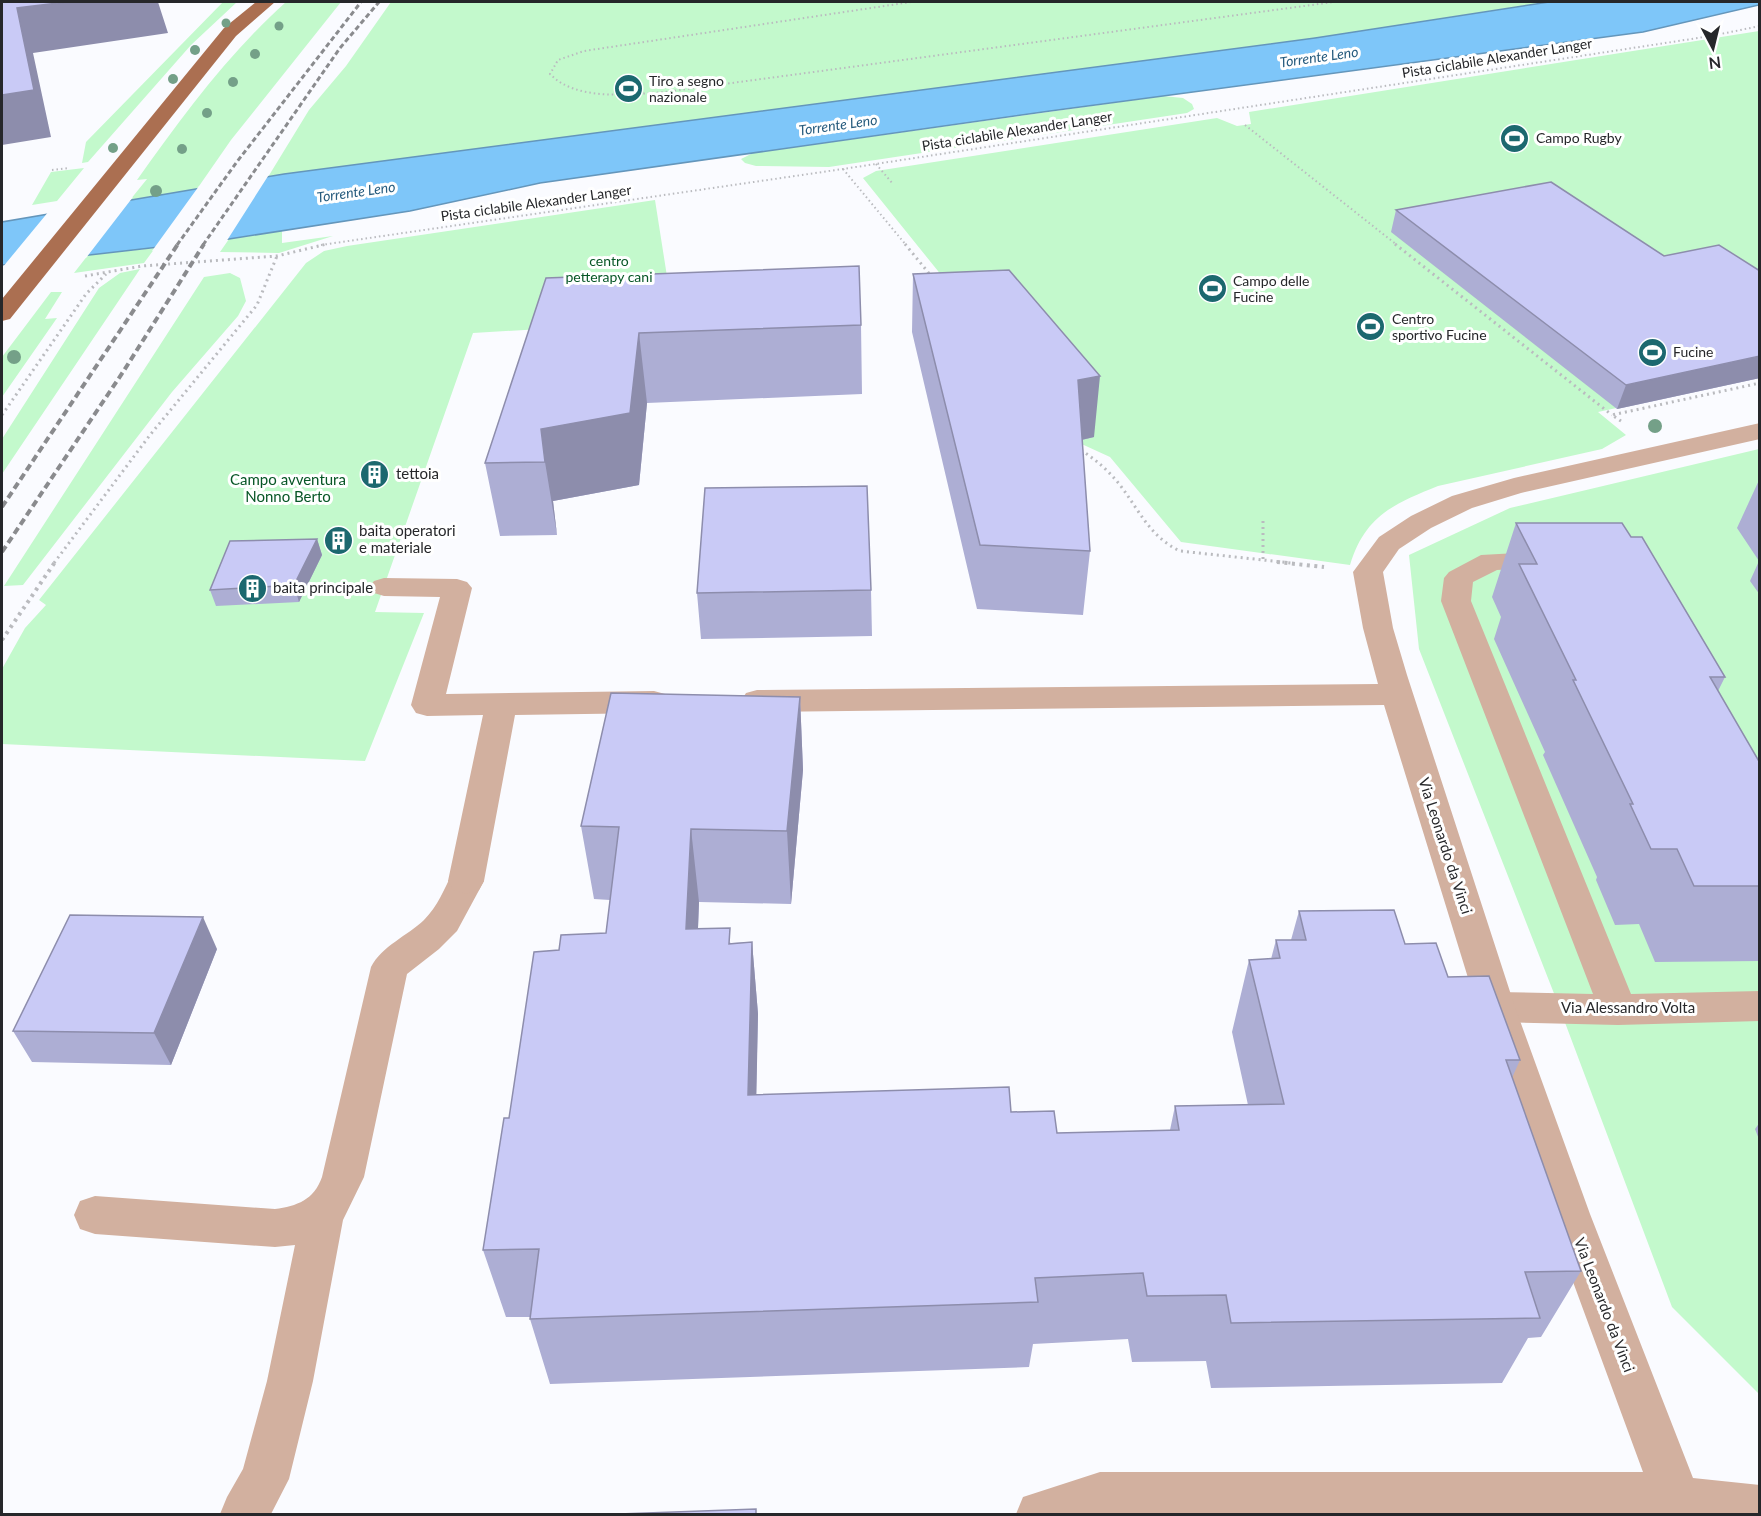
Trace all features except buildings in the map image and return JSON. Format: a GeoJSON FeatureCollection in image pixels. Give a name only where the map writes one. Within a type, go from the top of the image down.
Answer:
{"type":"FeatureCollection","features":[{"type":"Feature","properties":{"kind":"main road"},"geometry":{"type":"LineString","coordinates":[[6,308],[230,32],[266,2]]}},
{"type":"Feature","properties":{"kind":"street"},"geometry":{"type":"LineString","coordinates":[[1368,572],[1389,543],[1421,522],[1462,502],[1514,486],[1760,430]]}},
{"type":"Feature","properties":{"kind":"street"},"geometry":{"type":"LineString","coordinates":[[1584,560],[1491,561],[1459,578],[1456,601],[1618,1010]]}},
{"type":"Feature","properties":{"kind":"street","name":"Via Leonardo da Vinci"},"geometry":{"type":"LineString","coordinates":[[1368,572],[1378,628],[1397,694],[1496,1007],[1569,1214],[1681,1508]]}},
{"type":"Feature","properties":{"kind":"street"},"geometry":{"type":"LineString","coordinates":[[384,587],[457,588],[427,705],[677,702]]}},
{"type":"Feature","properties":{"kind":"street"},"geometry":{"type":"LineString","coordinates":[[724,701],[1397,694]]}},
{"type":"Feature","properties":{"kind":"street"},"geometry":{"type":"LineString","coordinates":[[95,1215],[275,1228],[294,1227],[323,1213],[337,1198],[390,967],[438,931],[455,910],[466,881],[501,704]]}},
{"type":"Feature","properties":{"kind":"street","name":"Via Alessandro Volta"},"geometry":{"type":"LineString","coordinates":[[1496,1007],[1618,1010],[1760,1006]]}},
{"type":"Feature","properties":{"kind":"street"},"geometry":{"type":"LineString","coordinates":[[244,1515],[265,1479],[290,1381],[323,1213]]}},
{"type":"Feature","properties":{"kind":"street"},"geometry":{"type":"LineString","coordinates":[[1040,1515],[1100,1505],[1628,1495],[1681,1508],[1760,1509]]}},
{"type":"Feature","properties":{"kind":"path"},"geometry":{"type":"LineString","coordinates":[[911,2],[584,51],[565,56],[554,63],[550,74],[558,83],[579,90],[623,93],[665,92],[1334,2]]}},
{"type":"Feature","properties":{"kind":"path","name":"Pista ciclabile Alexander Langer"},"geometry":{"type":"LineString","coordinates":[[2,415],[86,294],[106,273],[142,266],[277,256],[334,242],[843,169],[1712,36],[1760,26]]}},
{"type":"Feature","properties":{"kind":"path"},"geometry":{"type":"LineString","coordinates":[[1245,125],[1612,415]]}},
{"type":"Feature","properties":{"kind":"path"},"geometry":{"type":"LineString","coordinates":[[875,164],[893,184]]}},
{"type":"Feature","properties":{"kind":"path"},"geometry":{"type":"LineString","coordinates":[[843,169],[937,284]]}},
{"type":"Feature","properties":{"kind":"path"},"geometry":{"type":"LineString","coordinates":[[2,640],[27,600],[150,435],[256,305],[277,256]]}},
{"type":"Feature","properties":{"kind":"path"},"geometry":{"type":"LineString","coordinates":[[1072,444],[1100,462],[1133,503],[1147,528],[1166,545],[1180,551],[1368,572]]}},
{"type":"Feature","properties":{"kind":"path"},"geometry":{"type":"LineString","coordinates":[[1263,521],[1263,560]]}},
{"type":"Feature","properties":{"kind":"green space"},"geometry":{"type":"Polygon","coordinates":[[[223,2],[237,2],[191,45],[88,162],[82,163],[86,142],[223,2]]]}},
{"type":"Feature","properties":{"kind":"green space"},"geometry":{"type":"Polygon","coordinates":[[[286,2],[341,2],[231,140],[197,189],[130,200],[147,179],[137,180],[189,110],[225,65],[286,2]]]}},
{"type":"Feature","properties":{"kind":"green space"},"geometry":{"type":"Polygon","coordinates":[[[391,2],[1547,2],[1315,38],[268,177],[309,110],[346,66],[391,2]]]}},
{"type":"Feature","properties":{"kind":"green space","name":"Centro sportivo Fucine"},"geometry":{"type":"Polygon","coordinates":[[[1759,31],[1759,377],[1598,412],[1626,435],[1602,449],[1438,486],[1407,499],[1373,523],[1356,548],[1350,565],[1181,542],[1110,457],[1075,441],[863,178],[876,171],[1217,118],[1237,126],[1251,124],[1249,112],[1759,31]]]}},
{"type":"Feature","properties":{"kind":"green space"},"geometry":{"type":"Polygon","coordinates":[[[1163,96],[1183,98],[1192,104],[1194,109],[1187,113],[829,167],[756,166],[745,163],[741,159],[753,153],[1163,96]]]}},
{"type":"Feature","properties":{"kind":"green space"},"geometry":{"type":"Polygon","coordinates":[[[84,168],[57,201],[32,205],[51,172],[84,168]]]}},
{"type":"Feature","properties":{"kind":"green space"},"geometry":{"type":"Polygon","coordinates":[[[655,200],[674,321],[473,333],[375,612],[424,613],[365,761],[2,744],[2,669],[25,628],[46,605],[39,600],[306,263],[324,251],[347,246],[655,200]]]}},
{"type":"Feature","properties":{"kind":"green space"},"geometry":{"type":"Polygon","coordinates":[[[282,231],[282,243],[333,236],[279,253],[220,252],[229,239],[282,231]]]}},
{"type":"Feature","properties":{"kind":"green space"},"geometry":{"type":"Polygon","coordinates":[[[155,248],[144,263],[74,273],[88,255],[155,248]]]}},
{"type":"Feature","properties":{"kind":"green space"},"geometry":{"type":"Polygon","coordinates":[[[140,269],[2,474],[2,439],[99,288],[120,273],[140,269]]]}},
{"type":"Feature","properties":{"kind":"green space"},"geometry":{"type":"Polygon","coordinates":[[[230,273],[240,278],[246,301],[238,316],[172,392],[23,585],[4,586],[204,277],[230,273]]]}},
{"type":"Feature","properties":{"kind":"green space"},"geometry":{"type":"Polygon","coordinates":[[[51,292],[62,292],[45,319],[57,318],[2,397],[2,357],[51,292]]]}},
{"type":"Feature","properties":{"kind":"green space"},"geometry":{"type":"Polygon","coordinates":[[[1759,449],[1759,1394],[1672,1307],[1555,996],[1419,649],[1409,555],[1510,508],[1759,449]]]}},
{"type":"Feature","properties":{"kind":"water","name":"Torrente Leno"},"geometry":{"type":"Polygon","coordinates":[[[1549,2],[1759,2],[1759,5],[1643,32],[1050,111],[540,183],[410,211],[229,239],[2,265],[2,222],[284,174],[1315,38],[1549,2]]]}},
{"type":"Feature","properties":{"kind":"pier"},"geometry":{"type":"Polygon","coordinates":[[[270,173],[226,242],[152,251],[199,186],[270,173]]]}},
{"type":"Feature","properties":{"kind":"pier"},"geometry":{"type":"Polygon","coordinates":[[[133,197],[86,258],[2,268],[49,211],[133,197]]]}},
{"type":"Feature","properties":{"kind":"railway"},"geometry":{"type":"LineString","coordinates":[[177,245],[236,163],[361,2]]}},
{"type":"Feature","properties":{"kind":"railway"},"geometry":{"type":"LineString","coordinates":[[203,245],[340,48],[379,2]]}},
{"type":"Feature","properties":{"kind":"railway"},"geometry":{"type":"LineString","coordinates":[[2,507],[178,244]]}},
{"type":"Feature","properties":{"kind":"railway"},"geometry":{"type":"LineString","coordinates":[[2,552],[123,372],[204,244]]}},
{"type":"Feature","properties":{"kind":"place","name":"Tiro a segno nazionale"},"geometry":{"type":"Point","coordinates":[628,89]}},
{"type":"Feature","properties":{"kind":"place","name":"Campo Rugby"},"geometry":{"type":"Point","coordinates":[1515,138]}},
{"type":"Feature","properties":{"kind":"place","name":"Campo delle Fucine"},"geometry":{"type":"Point","coordinates":[1212,289]}},
{"type":"Feature","properties":{"kind":"place","name":"Centro sportivo Fucine"},"geometry":{"type":"Point","coordinates":[1371,327]}},
{"type":"Feature","properties":{"kind":"place","name":"Fucine"},"geometry":{"type":"Point","coordinates":[1652,352]}},
{"type":"Feature","properties":{"kind":"place","name":"tettoia"},"geometry":{"type":"Point","coordinates":[375,474]}},
{"type":"Feature","properties":{"kind":"place","name":"baita operatori e materiale"},"geometry":{"type":"Point","coordinates":[338,540]}},
{"type":"Feature","properties":{"kind":"place","name":"baita principale"},"geometry":{"type":"Point","coordinates":[252,588]}},
{"type":"Feature","properties":{"kind":"park label","name":"centro petterapy cani"},"geometry":{"type":"Point","coordinates":[609,270]}},
{"type":"Feature","properties":{"kind":"park label","name":"Campo avventura Nonno Berto"},"geometry":{"type":"Point","coordinates":[288,488]}}]}
